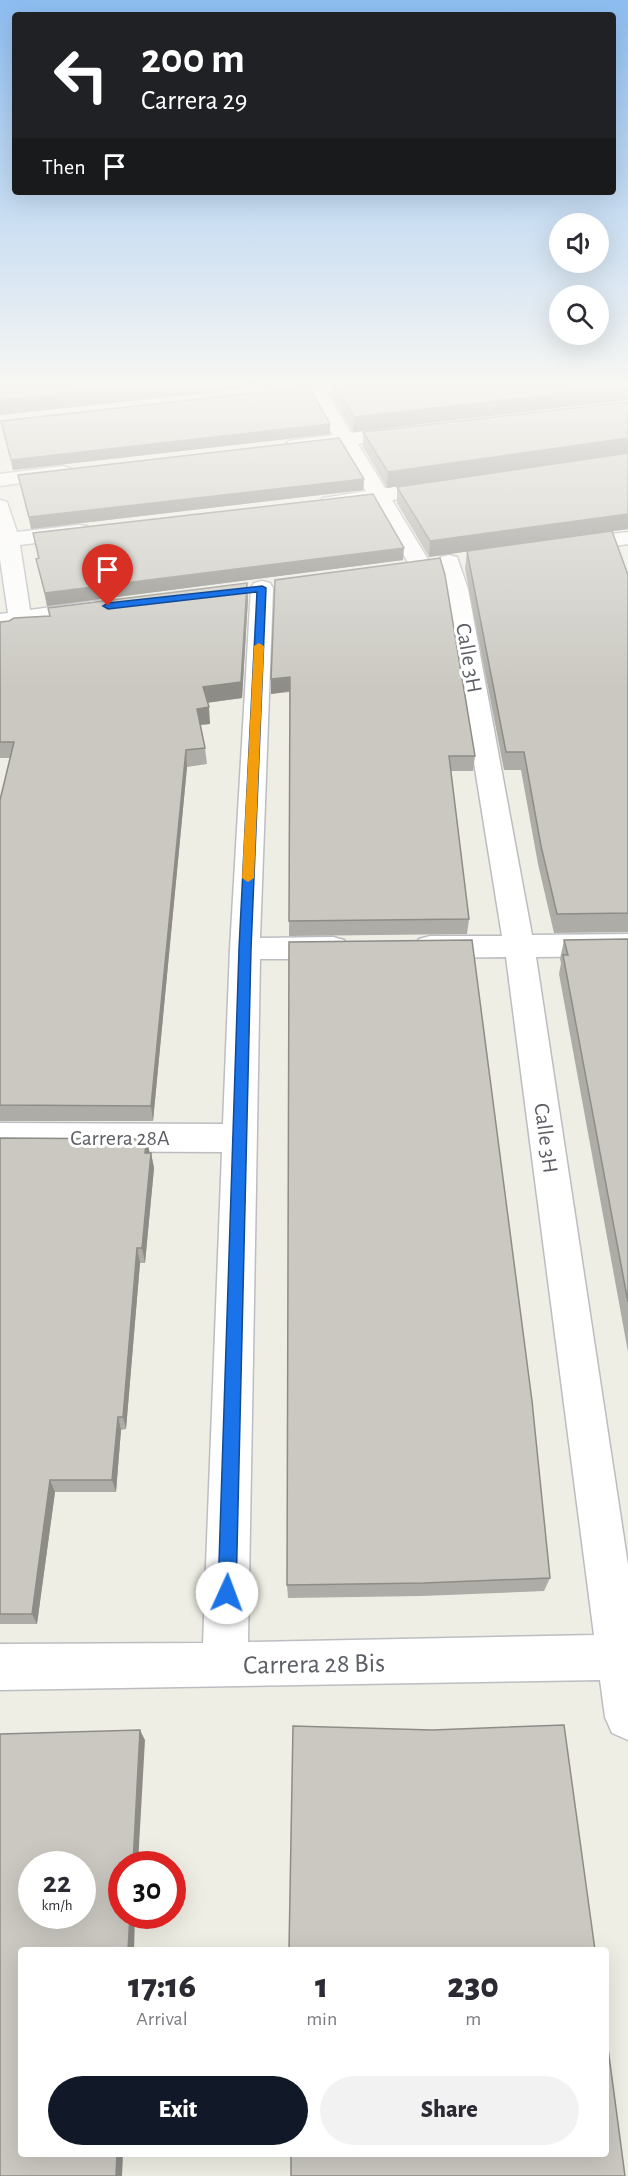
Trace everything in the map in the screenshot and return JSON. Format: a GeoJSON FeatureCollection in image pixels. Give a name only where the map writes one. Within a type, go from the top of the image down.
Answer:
{"type":"FeatureCollection","features":[{"type":"Feature","properties":{"kind":"street","name":"Calle 3H"},"geometry":{"type":"LineString","coordinates":[[373,485],[380,496],[447,562],[457,589],[519,945],[624,1657],[628,1717]]}},
{"type":"Feature","properties":{"kind":"street"},"geometry":{"type":"LineString","coordinates":[[310,505],[458,485]]}},
{"type":"Feature","properties":{"kind":"street"},"geometry":{"type":"LineString","coordinates":[[0,506],[10,619],[0,633]]}},
{"type":"Feature","properties":{"kind":"street"},"geometry":{"type":"LineString","coordinates":[[4,540],[101,529]]}},
{"type":"Feature","properties":{"kind":"street"},"geometry":{"type":"LineString","coordinates":[[550,548],[628,538]]}},
{"type":"Feature","properties":{"kind":"street"},"geometry":{"type":"LineString","coordinates":[[398,569],[447,562]]}},
{"type":"Feature","properties":{"kind":"street"},"geometry":{"type":"LineString","coordinates":[[225,1665],[245,949],[262,588]]}},
{"type":"Feature","properties":{"kind":"street"},"geometry":{"type":"LineString","coordinates":[[10,619],[112,606]]}},
{"type":"Feature","properties":{"kind":"street"},"geometry":{"type":"LineString","coordinates":[[400,947],[628,945]]}},
{"type":"Feature","properties":{"kind":"street"},"geometry":{"type":"LineString","coordinates":[[245,949],[364,947]]}},
{"type":"Feature","properties":{"kind":"street","name":"Carrera 28A"},"geometry":{"type":"LineString","coordinates":[[0,1137],[240,1138]]}},
{"type":"Feature","properties":{"kind":"street","name":"Carrera 28 Bis"},"geometry":{"type":"LineString","coordinates":[[0,1667],[624,1657]]}},
{"type":"Feature","properties":{"kind":"building"},"geometry":{"type":"Polygon","coordinates":[[[21,485],[315,485],[29,517],[21,485]]]}},
{"type":"Feature","properties":{"kind":"building"},"geometry":{"type":"Polygon","coordinates":[[[414,485],[628,485],[628,514],[430,541],[397,487],[414,485]]]}},
{"type":"Feature","properties":{"kind":"building"},"geometry":{"type":"Polygon","coordinates":[[[373,494],[404,548],[45,593],[36,559],[39,558],[33,533],[373,494]]]}},
{"type":"Feature","properties":{"kind":"building"},"geometry":{"type":"Polygon","coordinates":[[[612,531],[628,575],[628,913],[557,914],[541,846],[524,752],[506,752],[467,551],[612,531]]]}},
{"type":"Feature","properties":{"kind":"building"},"geometry":{"type":"Polygon","coordinates":[[[440,558],[445,575],[475,756],[449,756],[469,919],[289,921],[290,677],[271,679],[275,580],[440,558]]]}},
{"type":"Feature","properties":{"kind":"building"},"geometry":{"type":"Polygon","coordinates":[[[247,583],[241,682],[203,687],[209,707],[197,709],[205,748],[186,750],[151,1106],[0,1105],[0,800],[14,742],[0,742],[0,622],[14,618],[50,616],[48,608],[247,583]]]}},
{"type":"Feature","properties":{"kind":"building"},"geometry":{"type":"Polygon","coordinates":[[[628,939],[628,1302],[563,955],[568,955],[564,940],[628,939]]]}},
{"type":"Feature","properties":{"kind":"building"},"geometry":{"type":"Polygon","coordinates":[[[472,940],[532,1401],[550,1578],[287,1585],[289,942],[472,940]]]}},
{"type":"Feature","properties":{"kind":"building"},"geometry":{"type":"Polygon","coordinates":[[[0,1138],[147,1139],[145,1153],[151,1153],[142,1248],[137,1248],[123,1417],[118,1417],[112,1480],[50,1480],[32,1614],[0,1614],[0,1138]]]}},
{"type":"Feature","properties":{"kind":"building"},"geometry":{"type":"Polygon","coordinates":[[[564,1725],[595,1947],[289,1947],[293,1726],[432,1730],[564,1725]]]}},
{"type":"Feature","properties":{"kind":"building"},"geometry":{"type":"Polygon","coordinates":[[[140,1730],[134,1851],[108,1851],[108,1929],[129,1929],[128,1947],[18,1947],[18,2157],[117,2157],[116,2176],[0,2176],[0,1734],[140,1730]]]}},
{"type":"Feature","properties":{"kind":"building"},"geometry":{"type":"Polygon","coordinates":[[[609,2056],[625,2176],[291,2176],[291,2157],[609,2157],[609,2056]]]}},
{"type":"Feature","properties":{"kind":"slow traffic"},"geometry":{"type":"LineString","coordinates":[[248,878],[259,646]]}},
{"type":"Feature","properties":{"kind":"route"},"geometry":{"type":"LineString","coordinates":[[108,606],[262,588],[245,949],[227,1593]]}}]}
